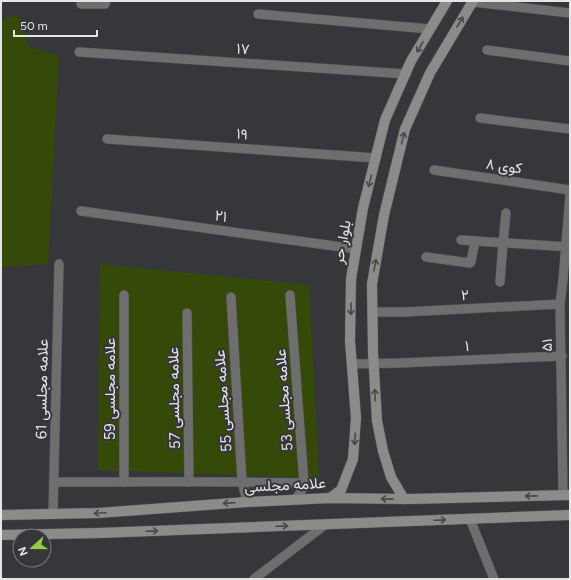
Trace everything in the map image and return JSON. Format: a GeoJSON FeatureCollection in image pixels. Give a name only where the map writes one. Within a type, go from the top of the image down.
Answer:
{"type":"FeatureCollection","features":[{"type":"Feature","properties":{"kind":"main road","name":"بلوار حر"},"geometry":{"type":"LineString","coordinates":[[330,498],[341,490],[353,459],[356,418],[350,341],[351,279],[363,208],[385,120],[411,61],[447,1]]}},
{"type":"Feature","properties":{"kind":"main road"},"geometry":{"type":"LineString","coordinates":[[404,499],[391,477],[383,451],[377,421],[373,363],[372,284],[384,215],[405,129],[430,73],[473,1]]}},
{"type":"Feature","properties":{"kind":"main road","name":"علامه مجلسی"},"geometry":{"type":"LineString","coordinates":[[1,515],[98,513],[247,502],[330,498],[404,499],[567,495]]}},
{"type":"Feature","properties":{"kind":"main road"},"geometry":{"type":"LineString","coordinates":[[1,535],[99,533],[570,515]]}},
{"type":"Feature","properties":{"kind":"street"},"geometry":{"type":"LineString","coordinates":[[81,4],[106,4],[106,1]]}},
{"type":"Feature","properties":{"kind":"street"},"geometry":{"type":"LineString","coordinates":[[473,1],[570,13]]}},
{"type":"Feature","properties":{"kind":"street"},"geometry":{"type":"LineString","coordinates":[[258,14],[430,29]]}},
{"type":"Feature","properties":{"kind":"street"},"geometry":{"type":"LineString","coordinates":[[487,50],[570,61]]}},
{"type":"Feature","properties":{"kind":"street","name":"۱۷"},"geometry":{"type":"LineString","coordinates":[[80,52],[406,74]]}},
{"type":"Feature","properties":{"kind":"street"},"geometry":{"type":"LineString","coordinates":[[480,118],[570,129]]}},
{"type":"Feature","properties":{"kind":"street","name":"۱۹"},"geometry":{"type":"LineString","coordinates":[[107,139],[376,158]]}},
{"type":"Feature","properties":{"kind":"street","name":"کوی ۸"},"geometry":{"type":"LineString","coordinates":[[434,170],[570,190]]}},
{"type":"Feature","properties":{"kind":"street","name":"۵۱"},"geometry":{"type":"LineString","coordinates":[[567,495],[560,304],[568,247],[570,194]]}},
{"type":"Feature","properties":{"kind":"street","name":"۲۱"},"geometry":{"type":"LineString","coordinates":[[81,211],[356,249]]}},
{"type":"Feature","properties":{"kind":"street"},"geometry":{"type":"LineString","coordinates":[[500,282],[506,214]]}},
{"type":"Feature","properties":{"kind":"street"},"geometry":{"type":"LineString","coordinates":[[461,240],[568,247]]}},
{"type":"Feature","properties":{"kind":"street"},"geometry":{"type":"LineString","coordinates":[[426,257],[470,263],[475,241]]}},
{"type":"Feature","properties":{"kind":"street","name":"علامه مجلسی 61"},"geometry":{"type":"LineString","coordinates":[[53,514],[59,264]]}},
{"type":"Feature","properties":{"kind":"street","name":"علامه مجلسی 59"},"geometry":{"type":"LineString","coordinates":[[124,295],[124,482]]}},
{"type":"Feature","properties":{"kind":"street","name":"علامه مجلسی 53"},"geometry":{"type":"LineString","coordinates":[[290,296],[304,483]]}},
{"type":"Feature","properties":{"kind":"street","name":"علامه مجلسی 55"},"geometry":{"type":"LineString","coordinates":[[231,297],[242,481],[247,502]]}},
{"type":"Feature","properties":{"kind":"street","name":"۲"},"geometry":{"type":"LineString","coordinates":[[372,312],[405,312],[560,304]]}},
{"type":"Feature","properties":{"kind":"street","name":"علامه مجلسی 57"},"geometry":{"type":"LineString","coordinates":[[187,313],[188,482]]}},
{"type":"Feature","properties":{"kind":"street","name":"۱"},"geometry":{"type":"LineString","coordinates":[[352,364],[562,356]]}},
{"type":"Feature","properties":{"kind":"street"},"geometry":{"type":"LineString","coordinates":[[54,482],[242,481],[304,483],[302,490],[295,500]]}},
{"type":"Feature","properties":{"kind":"street"},"geometry":{"type":"LineString","coordinates":[[470,519],[494,579]]}},
{"type":"Feature","properties":{"kind":"street"},"geometry":{"type":"LineString","coordinates":[[254,579],[326,524]]}},
{"type":"Feature","properties":{"kind":"green space"},"geometry":{"type":"Polygon","coordinates":[[[18,14],[29,47],[59,56],[48,264],[1,267],[1,21],[18,14]]]}},
{"type":"Feature","properties":{"kind":"green space"},"geometry":{"type":"Polygon","coordinates":[[[100,264],[309,285],[319,478],[98,470],[100,264]]]}}]}
